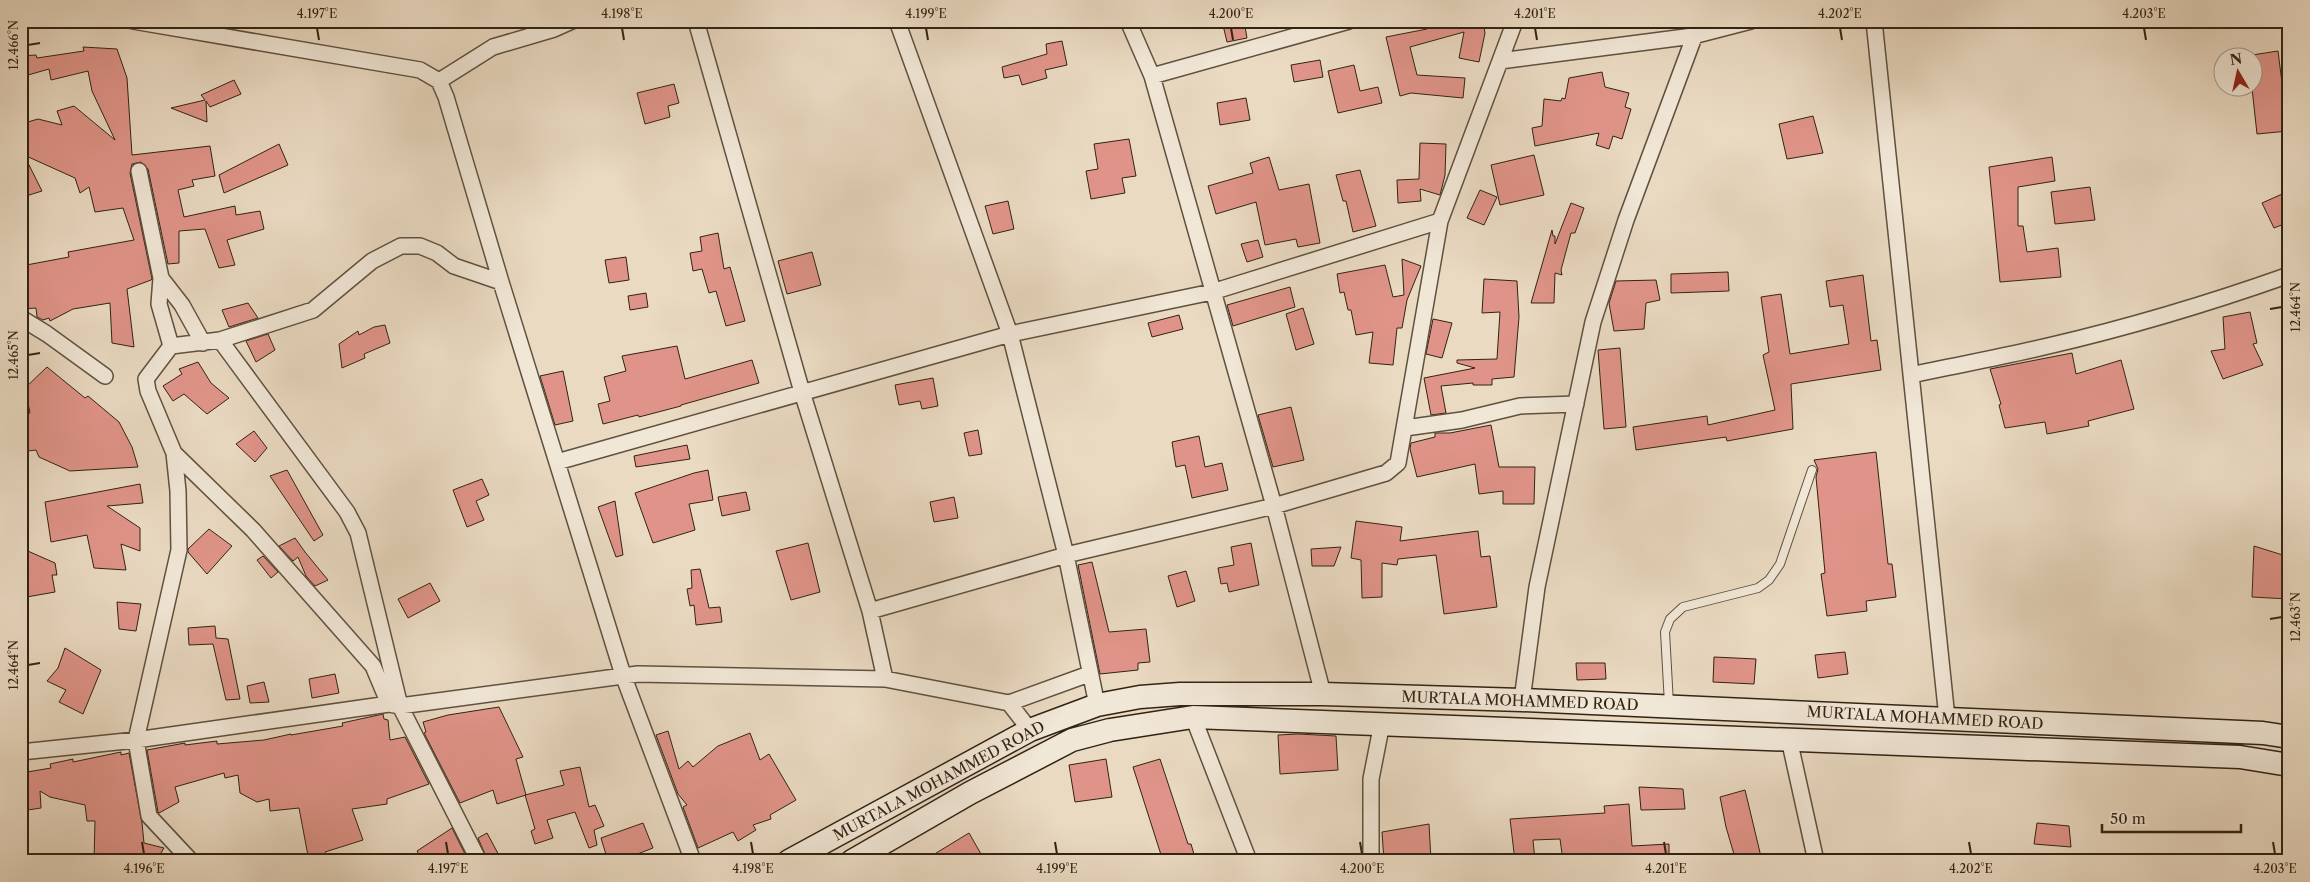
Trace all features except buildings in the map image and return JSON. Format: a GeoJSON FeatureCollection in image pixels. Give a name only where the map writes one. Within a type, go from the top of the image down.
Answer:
{"type":"FeatureCollection","features":[{"type":"Feature","properties":{"kind":"main road","name":"MURTALA MOHAMMED ROAD"},"geometry":{"type":"LineString","coordinates":[[789,861],[1030,730],[1097,705],[1140,697],[1180,694],[1323,694],[1522,700],[2263,733],[2289,737]]}},
{"type":"Feature","properties":{"kind":"main road"},"geometry":{"type":"LineString","coordinates":[[1242,694],[1244,718]]}},
{"type":"Feature","properties":{"kind":"main road","name":"MURTALA MOHAMMED ROAD"},"geometry":{"type":"LineString","coordinates":[[852,861],[970,793],[1072,740],[1110,730],[1192,717],[2240,757],[2289,765]]}},
{"type":"Feature","properties":{"kind":"street"},"geometry":{"type":"LineString","coordinates":[[133,21],[201,27],[420,70],[438,81],[446,97],[501,282],[623,675],[693,861]]}},
{"type":"Feature","properties":{"kind":"street"},"geometry":{"type":"LineString","coordinates":[[438,81],[493,47],[554,29],[572,21]]}},
{"type":"Feature","properties":{"kind":"street"},"geometry":{"type":"LineString","coordinates":[[696,21],[802,392],[870,611],[885,679]]}},
{"type":"Feature","properties":{"kind":"street"},"geometry":{"type":"LineString","coordinates":[[897,21],[1010,334],[1066,555],[1089,674],[1097,705]]}},
{"type":"Feature","properties":{"kind":"street"},"geometry":{"type":"LineString","coordinates":[[1128,21],[1152,76],[1274,506],[1323,694]]}},
{"type":"Feature","properties":{"kind":"street"},"geometry":{"type":"LineString","coordinates":[[1152,76],[1329,24],[1350,21]]}},
{"type":"Feature","properties":{"kind":"street"},"geometry":{"type":"LineString","coordinates":[[870,611],[1066,555],[1274,506],[1386,473],[1398,463],[1440,220],[1515,21]]}},
{"type":"Feature","properties":{"kind":"street"},"geometry":{"type":"LineString","coordinates":[[1522,700],[1536,587],[1593,322],[1626,220],[1700,21]]}},
{"type":"Feature","properties":{"kind":"street"},"geometry":{"type":"LineString","coordinates":[[1500,61],[1693,36],[1750,21]]}},
{"type":"Feature","properties":{"kind":"street"},"geometry":{"type":"LineString","coordinates":[[1874,21],[1946,718]]}},
{"type":"Feature","properties":{"kind":"street"},"geometry":{"type":"LineString","coordinates":[[139,171],[161,278],[159,304],[171,346]]}},
{"type":"Feature","properties":{"kind":"street"},"geometry":{"type":"LineString","coordinates":[[557,462],[1010,334],[1212,292],[1440,220]]}},
{"type":"Feature","properties":{"kind":"street"},"geometry":{"type":"LineString","coordinates":[[190,861],[149,816],[136,740],[179,550],[178,490],[174,453],[146,386],[146,379],[171,346],[220,340],[313,310],[372,260],[401,246],[420,246],[437,253],[454,266],[501,282]]}},
{"type":"Feature","properties":{"kind":"street"},"geometry":{"type":"LineString","coordinates":[[1911,375],[2048,346],[2126,326],[2239,293],[2289,275]]}},
{"type":"Feature","properties":{"kind":"street"},"geometry":{"type":"LineString","coordinates":[[161,278],[182,305],[203,343]]}},
{"type":"Feature","properties":{"kind":"street"},"geometry":{"type":"LineString","coordinates":[[21,318],[47,334],[105,376]]}},
{"type":"Feature","properties":{"kind":"street"},"geometry":{"type":"LineString","coordinates":[[220,340],[347,512],[358,533],[394,705]]}},
{"type":"Feature","properties":{"kind":"street"},"geometry":{"type":"LineString","coordinates":[[1405,428],[1462,420],[1520,406],[1576,404]]}},
{"type":"Feature","properties":{"kind":"street"},"geometry":{"type":"LineString","coordinates":[[174,453],[253,530],[373,666],[479,861]]}},
{"type":"Feature","properties":{"kind":"street"},"geometry":{"type":"LineString","coordinates":[[21,752],[136,740],[623,675],[885,679],[1009,703],[1089,674]]}},
{"type":"Feature","properties":{"kind":"street"},"geometry":{"type":"LineString","coordinates":[[1009,703],[1030,730]]}},
{"type":"Feature","properties":{"kind":"street"},"geometry":{"type":"LineString","coordinates":[[1192,717],[1249,861]]}},
{"type":"Feature","properties":{"kind":"street"},"geometry":{"type":"LineString","coordinates":[[1371,861],[1371,780],[1382,724]]}},
{"type":"Feature","properties":{"kind":"street"},"geometry":{"type":"LineString","coordinates":[[1789,739],[1816,861]]}},
{"type":"Feature","properties":{"kind":"lane"},"geometry":{"type":"LineString","coordinates":[[1669,706],[1665,632],[1670,619],[1683,607],[1758,588],[1769,580],[1780,564],[1812,470]]}}]}
